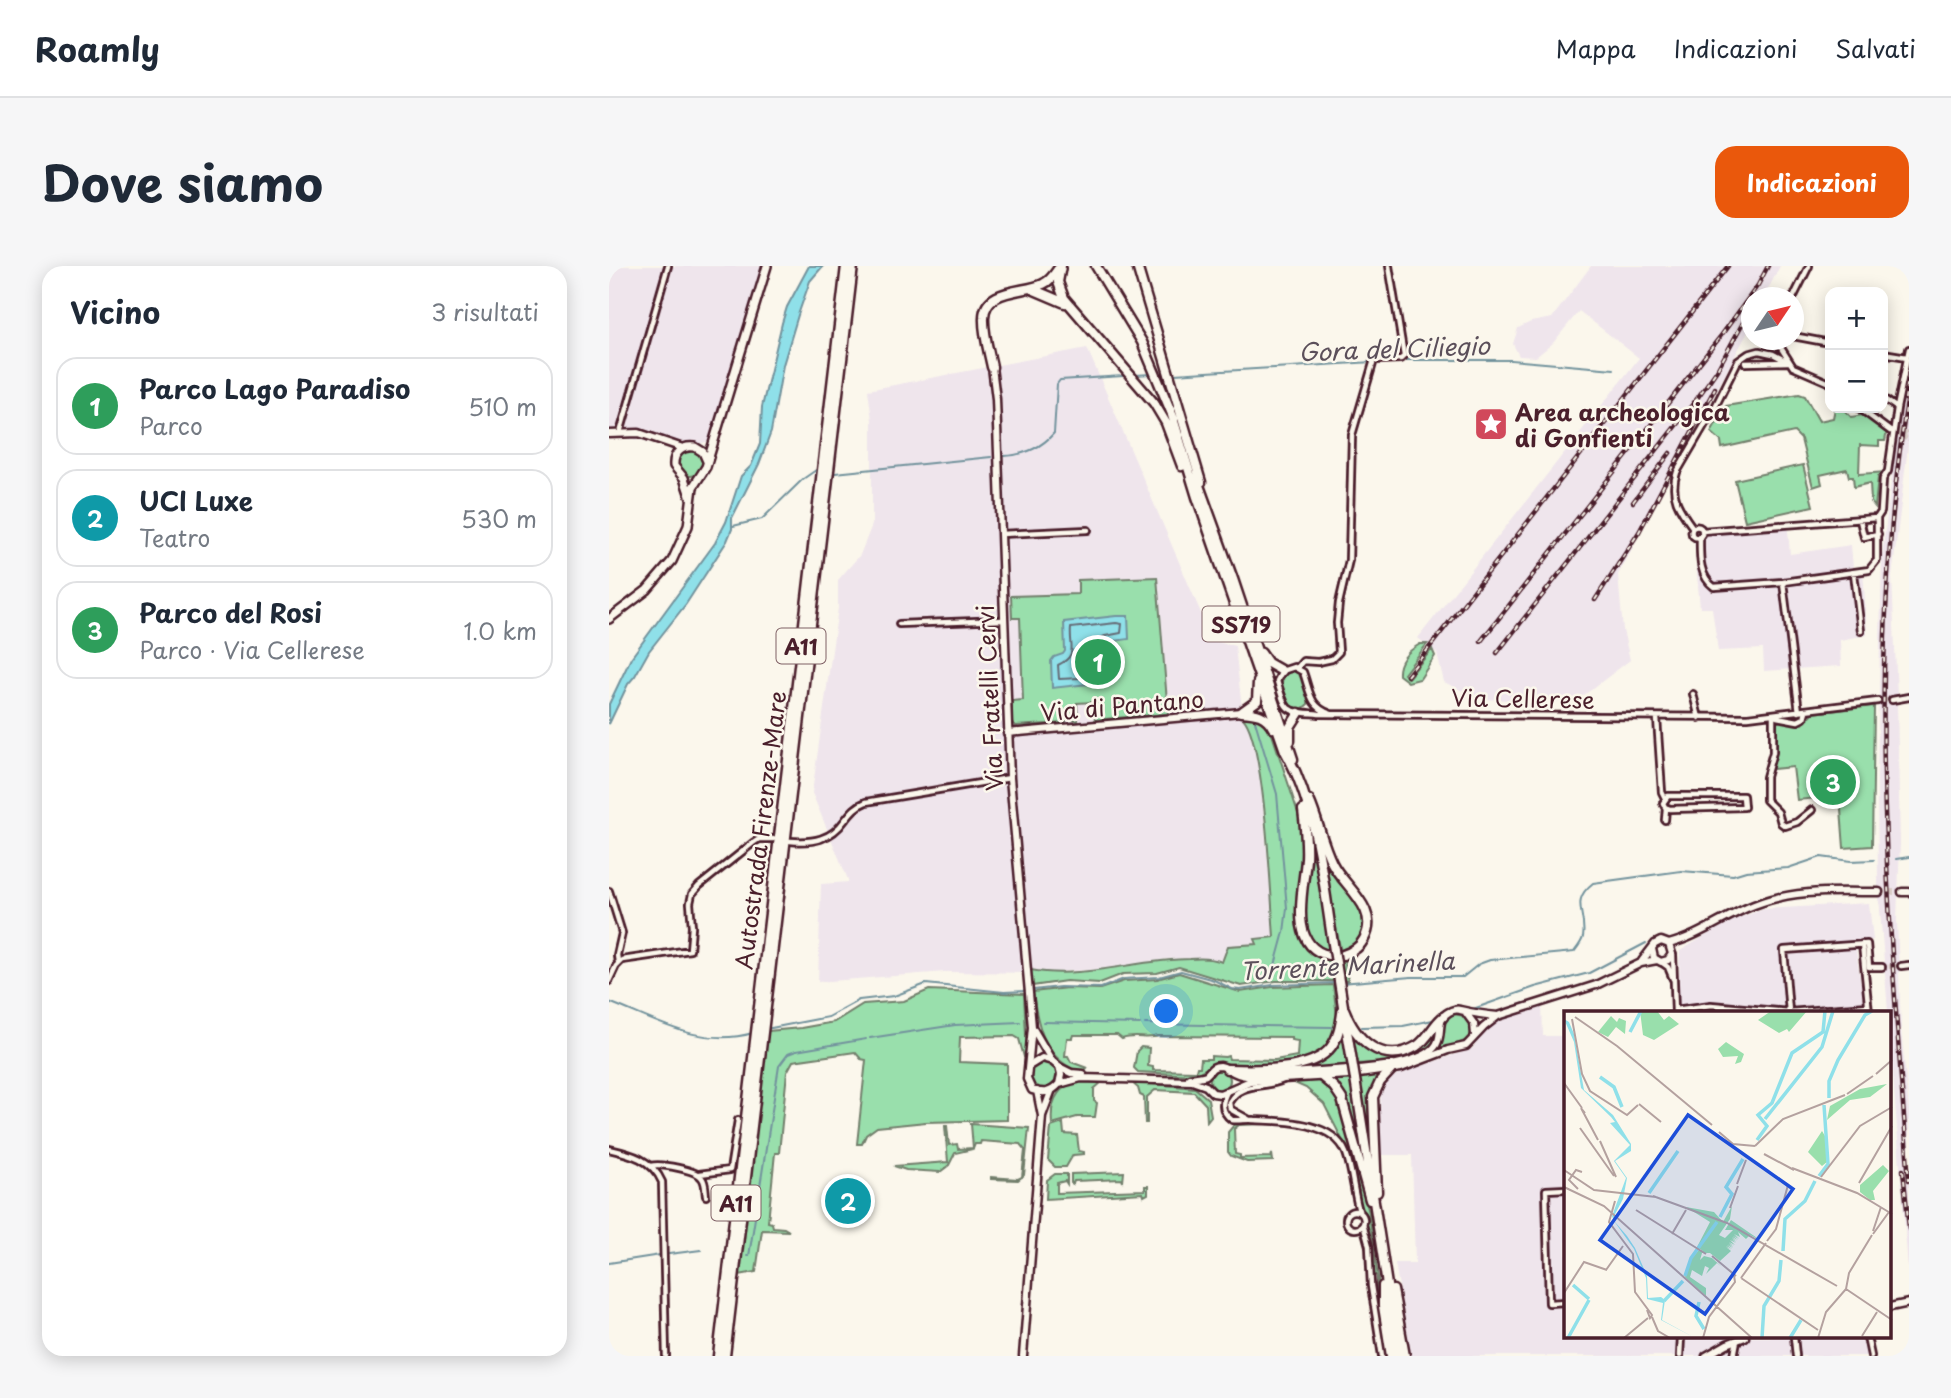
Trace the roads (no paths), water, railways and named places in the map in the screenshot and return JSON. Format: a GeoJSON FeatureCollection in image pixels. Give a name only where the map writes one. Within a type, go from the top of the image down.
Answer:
{"type":"FeatureCollection","features":[{"type":"Feature","properties":{"kind":"highway","name":"Autostrada Firenze-Mare"},"geometry":{"type":"LineString","coordinates":[[760,1024],[846,266]]}},
{"type":"Feature","properties":{"kind":"highway","name":"Autostrada Firenze-Mare"},"geometry":{"type":"LineString","coordinates":[[718,1356],[853,266]]}},
{"type":"Feature","properties":{"kind":"highway"},"geometry":{"type":"LineString","coordinates":[[992,367],[983,319],[988,305],[997,297],[1047,282],[1060,266]]}},
{"type":"Feature","properties":{"kind":"highway"},"geometry":{"type":"LineString","coordinates":[[1060,266],[1058,282],[1068,304],[1154,403],[1172,436],[1189,485],[1199,495]]}},
{"type":"Feature","properties":{"kind":"highway","name":"SS719"},"geometry":{"type":"LineString","coordinates":[[1096,266],[1142,342],[1172,415],[1258,673],[1289,752]]}},
{"type":"Feature","properties":{"kind":"highway"},"geometry":{"type":"LineString","coordinates":[[1137,266],[1183,428],[1200,477],[1199,495]]}},
{"type":"Feature","properties":{"kind":"highway"},"geometry":{"type":"LineString","coordinates":[[1029,289],[1068,304]]}},
{"type":"Feature","properties":{"kind":"highway","name":"SS719"},"geometry":{"type":"LineString","coordinates":[[1199,495],[1255,645],[1298,779],[1316,846],[1398,1356]]}},
{"type":"Feature","properties":{"kind":"highway"},"geometry":{"type":"LineString","coordinates":[[1255,645],[1268,663],[1282,671]]}},
{"type":"Feature","properties":{"kind":"highway"},"geometry":{"type":"LineString","coordinates":[[1241,712],[1257,701],[1258,673]]}},
{"type":"Feature","properties":{"kind":"highway"},"geometry":{"type":"LineString","coordinates":[[1241,712],[1259,714],[1266,718],[1289,752]]}},
{"type":"Feature","properties":{"kind":"highway"},"geometry":{"type":"LineString","coordinates":[[1289,752],[1290,727],[1301,713]]}},
{"type":"Feature","properties":{"kind":"highway"},"geometry":{"type":"LineString","coordinates":[[1298,779],[1306,855],[1301,926],[1311,946],[1317,951],[1331,952]]}},
{"type":"Feature","properties":{"kind":"highway"},"geometry":{"type":"LineString","coordinates":[[1298,779],[1314,813],[1332,864],[1364,906],[1368,916],[1369,925],[1364,940],[1343,955]]}},
{"type":"Feature","properties":{"kind":"highway"},"geometry":{"type":"LineString","coordinates":[[1343,1006],[1358,1036],[1371,1046],[1390,1052],[1415,1047],[1443,1017]]}},
{"type":"Feature","properties":{"kind":"highway"},"geometry":{"type":"LineString","coordinates":[[1229,1071],[1292,1066],[1320,1058],[1335,1040],[1343,1006]]}},
{"type":"Feature","properties":{"kind":"highway","name":"Autostrada Firenze-Mare"},"geometry":{"type":"LineString","coordinates":[[725,1356],[757,1048]]}},
{"type":"Feature","properties":{"kind":"highway"},"geometry":{"type":"LineString","coordinates":[[1378,1226],[1373,1097],[1380,1082],[1391,1070]]}},
{"type":"Feature","properties":{"kind":"highway"},"geometry":{"type":"LineString","coordinates":[[1322,1077],[1335,1087],[1342,1099],[1378,1226]]}},
{"type":"Feature","properties":{"kind":"highway"},"geometry":{"type":"LineString","coordinates":[[1383,1255],[1383,1306],[1391,1356]]}},
{"type":"Feature","properties":{"kind":"highway"},"geometry":{"type":"LineString","coordinates":[[1383,1255],[1397,1307],[1405,1356]]}},
{"type":"Feature","properties":{"kind":"main road"},"geometry":{"type":"LineString","coordinates":[[609,619],[647,590],[668,567],[687,530],[693,490],[698,477],[704,472],[767,266]]}},
{"type":"Feature","properties":{"kind":"main road","name":"Via Fratelli Cervi"},"geometry":{"type":"LineString","coordinates":[[992,367],[996,395],[1007,733],[1032,1027],[1028,1083],[1037,1091],[1042,1116],[1023,1356]]}},
{"type":"Feature","properties":{"kind":"main road"},"geometry":{"type":"LineString","coordinates":[[609,434],[639,433],[683,448],[707,445],[715,437]]}},
{"type":"Feature","properties":{"kind":"main road"},"geometry":{"type":"LineString","coordinates":[[662,441],[674,459],[676,471],[684,478],[689,489],[691,511]]}},
{"type":"Feature","properties":{"kind":"main road"},"geometry":{"type":"LineString","coordinates":[[674,459],[683,448]]}},
{"type":"Feature","properties":{"kind":"main road"},"geometry":{"type":"LineString","coordinates":[[698,448],[705,455],[707,462]]}},
{"type":"Feature","properties":{"kind":"main road"},"geometry":{"type":"LineString","coordinates":[[684,478],[698,477]]}},
{"type":"Feature","properties":{"kind":"main road","name":"Via di Pantano"},"geometry":{"type":"LineString","coordinates":[[1007,733],[1241,712]]}},
{"type":"Feature","properties":{"kind":"main road"},"geometry":{"type":"LineString","coordinates":[[1669,944],[1686,939],[1747,908],[1778,897],[1815,892],[1879,892]]}},
{"type":"Feature","properties":{"kind":"main road"},"geometry":{"type":"LineString","coordinates":[[1059,1067],[1059,1084],[1081,1078],[1192,1081],[1206,1086],[1216,1094],[1249,1081],[1322,1077],[1391,1065],[1429,1053],[1437,1044],[1443,1017],[1455,1010],[1498,1016],[1608,980],[1641,963],[1668,960],[1686,939]]}},
{"type":"Feature","properties":{"kind":"main road"},"geometry":{"type":"LineString","coordinates":[[1641,963],[1658,942],[1669,944],[1673,953]]}},
{"type":"Feature","properties":{"kind":"main road"},"geometry":{"type":"LineString","coordinates":[[1652,950],[1659,961]]}},
{"type":"Feature","properties":{"kind":"main road"},"geometry":{"type":"LineString","coordinates":[[1465,1013],[1474,1024],[1475,1037]]}},
{"type":"Feature","properties":{"kind":"main road"},"geometry":{"type":"LineString","coordinates":[[1059,1067],[1077,1074],[1190,1078],[1206,1075],[1215,1067],[1246,1076],[1391,1070],[1466,1046],[1498,1016]]}},
{"type":"Feature","properties":{"kind":"main road","name":"Via Fratelli Cervi"},"geometry":{"type":"LineString","coordinates":[[1032,1027],[1059,1067]]}},
{"type":"Feature","properties":{"kind":"main road"},"geometry":{"type":"LineString","coordinates":[[1028,1067],[1035,1060],[1052,1060]]}},
{"type":"Feature","properties":{"kind":"main road"},"geometry":{"type":"LineString","coordinates":[[1229,1071],[1233,1082],[1229,1090]]}},
{"type":"Feature","properties":{"kind":"main road"},"geometry":{"type":"LineString","coordinates":[[1206,1075],[1206,1086]]}},
{"type":"Feature","properties":{"kind":"main road","name":"Via Fratelli Cervi"},"geometry":{"type":"LineString","coordinates":[[1042,1116],[1051,1092],[1059,1084]]}},
{"type":"Feature","properties":{"kind":"main road"},"geometry":{"type":"LineString","coordinates":[[1037,1091],[1051,1092]]}},
{"type":"Feature","properties":{"kind":"main road"},"geometry":{"type":"LineString","coordinates":[[1892,1306],[1909,1303]]}},
{"type":"Feature","properties":{"kind":"main road"},"geometry":{"type":"LineString","coordinates":[[1706,1356],[1741,1338]]}},
{"type":"Feature","properties":{"kind":"street"},"geometry":{"type":"LineString","coordinates":[[620,433],[668,266]]}},
{"type":"Feature","properties":{"kind":"street"},"geometry":{"type":"LineString","coordinates":[[1331,714],[1290,711],[1283,701],[1277,681],[1282,671],[1297,668],[1303,661],[1332,659],[1339,652],[1338,613],[1349,560],[1352,435],[1373,362],[1403,358],[1389,266]]}},
{"type":"Feature","properties":{"kind":"street"},"geometry":{"type":"LineString","coordinates":[[1798,287],[1809,266]]}},
{"type":"Feature","properties":{"kind":"street"},"geometry":{"type":"LineString","coordinates":[[1804,338],[1825,342]]}},
{"type":"Feature","properties":{"kind":"street"},"geometry":{"type":"LineString","coordinates":[[1693,528],[1698,526],[1705,580],[1714,587],[1783,582],[1869,570],[1877,560],[1877,518],[1881,512],[1883,479],[1888,471],[1909,349]]}},
{"type":"Feature","properties":{"kind":"street"},"geometry":{"type":"LineString","coordinates":[[1773,354],[1780,350]]}},
{"type":"Feature","properties":{"kind":"street"},"geometry":{"type":"LineString","coordinates":[[1782,350],[1788,362]]}},
{"type":"Feature","properties":{"kind":"street"},"geometry":{"type":"LineString","coordinates":[[1825,381],[1798,371],[1773,354],[1753,352],[1738,361],[1677,472],[1673,494],[1693,528],[1692,534],[1699,535],[1817,521],[1826,523],[1877,518]]}},
{"type":"Feature","properties":{"kind":"street"},"geometry":{"type":"LineString","coordinates":[[1888,354],[1907,357]]}},
{"type":"Feature","properties":{"kind":"street"},"geometry":{"type":"LineString","coordinates":[[1745,363],[1788,362]]}},
{"type":"Feature","properties":{"kind":"street"},"geometry":{"type":"LineString","coordinates":[[1888,402],[1897,408]]}},
{"type":"Feature","properties":{"kind":"street"},"geometry":{"type":"LineString","coordinates":[[1866,413],[1891,429]]}},
{"type":"Feature","properties":{"kind":"street"},"geometry":{"type":"LineString","coordinates":[[1860,520],[1864,537],[1878,534]]}},
{"type":"Feature","properties":{"kind":"street"},"geometry":{"type":"LineString","coordinates":[[1000,534],[1088,530]]}},
{"type":"Feature","properties":{"kind":"street"},"geometry":{"type":"LineString","coordinates":[[1854,573],[1861,631]]}},
{"type":"Feature","properties":{"kind":"street"},"geometry":{"type":"LineString","coordinates":[[1783,582],[1799,712]]}},
{"type":"Feature","properties":{"kind":"street"},"geometry":{"type":"LineString","coordinates":[[899,624],[1003,620]]}},
{"type":"Feature","properties":{"kind":"street"},"geometry":{"type":"LineString","coordinates":[[1297,668],[1303,672],[1312,701],[1320,710],[1331,714]]}},
{"type":"Feature","properties":{"kind":"street"},"geometry":{"type":"LineString","coordinates":[[1693,694],[1699,718]]}},
{"type":"Feature","properties":{"kind":"street"},"geometry":{"type":"LineString","coordinates":[[1892,700],[1909,698]]}},
{"type":"Feature","properties":{"kind":"street"},"geometry":{"type":"LineString","coordinates":[[1301,713],[1309,708],[1312,701]]}},
{"type":"Feature","properties":{"kind":"street","name":"Via Cellerese"},"geometry":{"type":"LineString","coordinates":[[1331,714],[1699,718],[1773,716],[1878,701]]}},
{"type":"Feature","properties":{"kind":"street","name":"Via Cellerese"},"geometry":{"type":"LineString","coordinates":[[1773,716],[1798,721],[1804,718],[1806,711]]}},
{"type":"Feature","properties":{"kind":"street"},"geometry":{"type":"LineString","coordinates":[[1773,716],[1773,752],[1766,777],[1766,800],[1778,812],[1781,823],[1785,826],[1797,822],[1812,810]]}},
{"type":"Feature","properties":{"kind":"street"},"geometry":{"type":"LineString","coordinates":[[1657,718],[1665,820]]}},
{"type":"Feature","properties":{"kind":"street"},"geometry":{"type":"LineString","coordinates":[[790,841],[813,842],[823,839],[839,828],[857,806],[866,802],[1010,778]]}},
{"type":"Feature","properties":{"kind":"street"},"geometry":{"type":"LineString","coordinates":[[1712,796],[1712,807]]}},
{"type":"Feature","properties":{"kind":"street"},"geometry":{"type":"LineString","coordinates":[[1665,798],[1743,796],[1744,807],[1666,808]]}},
{"type":"Feature","properties":{"kind":"street"},"geometry":{"type":"LineString","coordinates":[[1673,797],[1676,803],[1673,808]]}},
{"type":"Feature","properties":{"kind":"street"},"geometry":{"type":"LineString","coordinates":[[618,962],[690,950],[692,894],[753,843],[759,839],[773,839]]}},
{"type":"Feature","properties":{"kind":"street"},"geometry":{"type":"LineString","coordinates":[[609,891],[622,933],[618,962],[609,981]]}},
{"type":"Feature","properties":{"kind":"street"},"geometry":{"type":"LineString","coordinates":[[1862,944],[1868,1011]]}},
{"type":"Feature","properties":{"kind":"street"},"geometry":{"type":"LineString","coordinates":[[1789,1011],[1784,950],[1867,944],[1869,967],[1882,967]]}},
{"type":"Feature","properties":{"kind":"street"},"geometry":{"type":"LineString","coordinates":[[1673,953],[1675,1011]]}},
{"type":"Feature","properties":{"kind":"street"},"geometry":{"type":"LineString","coordinates":[[1659,961],[1668,967],[1674,983]]}},
{"type":"Feature","properties":{"kind":"street"},"geometry":{"type":"LineString","coordinates":[[1901,966],[1909,965]]}},
{"type":"Feature","properties":{"kind":"street"},"geometry":{"type":"LineString","coordinates":[[1680,1011],[1711,1005],[1770,1011]]}},
{"type":"Feature","properties":{"kind":"street"},"geometry":{"type":"LineString","coordinates":[[1812,1011],[1868,1006]]}},
{"type":"Feature","properties":{"kind":"street"},"geometry":{"type":"LineString","coordinates":[[1285,1079],[1274,1084],[1245,1088],[1233,1096],[1229,1102],[1230,1110],[1249,1119],[1304,1125],[1332,1135],[1345,1150],[1369,1246],[1371,1286],[1382,1356]]}},
{"type":"Feature","properties":{"kind":"street"},"geometry":{"type":"LineString","coordinates":[[1229,1090],[1222,1106],[1227,1116],[1238,1121],[1249,1119]]}},
{"type":"Feature","properties":{"kind":"street"},"geometry":{"type":"LineString","coordinates":[[651,1166],[658,1164],[699,1174],[730,1170],[738,1120]]}},
{"type":"Feature","properties":{"kind":"street"},"geometry":{"type":"LineString","coordinates":[[609,1149],[631,1154],[651,1166],[659,1177],[663,1190],[666,1356]]}},
{"type":"Feature","properties":{"kind":"street"},"geometry":{"type":"LineString","coordinates":[[699,1174],[706,1196]]}},
{"type":"Feature","properties":{"kind":"street"},"geometry":{"type":"LineString","coordinates":[[1564,1189],[1546,1190],[1549,1303],[1564,1302]]}},
{"type":"Feature","properties":{"kind":"street"},"geometry":{"type":"LineString","coordinates":[[1355,1195],[1346,1222],[1348,1227],[1367,1240]]}},
{"type":"Feature","properties":{"kind":"street"},"geometry":{"type":"LineString","coordinates":[[1350,1212],[1359,1212]]}},
{"type":"Feature","properties":{"kind":"street"},"geometry":{"type":"LineString","coordinates":[[1354,1229],[1363,1224]]}},
{"type":"Feature","properties":{"kind":"street"},"geometry":{"type":"LineString","coordinates":[[1681,1338],[1683,1356]]}},
{"type":"Feature","properties":{"kind":"street"},"geometry":{"type":"LineString","coordinates":[[1735,1355],[1741,1338]]}},
{"type":"Feature","properties":{"kind":"street"},"geometry":{"type":"LineString","coordinates":[[1794,1338],[1796,1356]]}},
{"type":"Feature","properties":{"kind":"street"},"geometry":{"type":"LineString","coordinates":[[1867,1338],[1871,1356]]}},
{"type":"Feature","properties":{"kind":"water"},"geometry":{"type":"Polygon","coordinates":[[[809,266],[823,266],[810,281],[798,315],[783,365],[771,432],[759,464],[732,518],[732,529],[727,541],[686,604],[649,651],[628,684],[609,724],[609,704],[631,658],[715,543],[726,522],[741,476],[751,466],[760,444],[762,407],[782,323],[787,307],[809,266]]]}},
{"type":"Feature","properties":{"kind":"water"},"geometry":{"type":"Polygon","coordinates":[[[1128,616],[1129,639],[1107,642],[1086,653],[1088,684],[1052,688],[1051,661],[1065,651],[1064,622],[1128,616]]]}},
{"type":"Feature","properties":{"kind":"waterway","name":"Gora del Ciliegio"},"geometry":{"type":"LineString","coordinates":[[1402,360],[1511,360],[1614,369]]}},
{"type":"Feature","properties":{"kind":"waterway","name":"Gora del Ciliegio"},"geometry":{"type":"LineString","coordinates":[[1174,374],[1390,361]]}},
{"type":"Feature","properties":{"kind":"waterway","name":"Gora del Ciliegio"},"geometry":{"type":"LineString","coordinates":[[1136,375],[1151,374]]}},
{"type":"Feature","properties":{"kind":"waterway","name":"Gora del Ciliegio"},"geometry":{"type":"LineString","coordinates":[[1004,456],[1032,450],[1054,433],[1057,384],[1060,380],[1123,376]]}},
{"type":"Feature","properties":{"kind":"waterway","name":"Gora del Ciliegio"},"geometry":{"type":"LineString","coordinates":[[835,473],[991,457]]}},
{"type":"Feature","properties":{"kind":"waterway","name":"Gora del Ciliegio"},"geometry":{"type":"LineString","coordinates":[[733,526],[762,519],[816,470]]}},
{"type":"Feature","properties":{"kind":"waterway"},"geometry":{"type":"LineString","coordinates":[[1255,721],[1277,794],[1287,908],[1274,969]]}},
{"type":"Feature","properties":{"kind":"waterway","name":"Torrente Marinella"},"geometry":{"type":"LineString","coordinates":[[1341,983],[1411,977],[1463,977],[1479,964],[1490,960],[1574,952],[1581,943],[1584,929],[1580,902],[1593,883],[1681,871],[1733,875],[1746,871],[1788,868],[1821,857],[1851,861],[1874,860]]}},
{"type":"Feature","properties":{"kind":"waterway","name":"Torrente Marinella"},"geometry":{"type":"LineString","coordinates":[[1896,859],[1909,857]]}},
{"type":"Feature","properties":{"kind":"waterway"},"geometry":{"type":"LineString","coordinates":[[1473,1009],[1535,987],[1589,973],[1646,943]]}},
{"type":"Feature","properties":{"kind":"waterway","name":"Torrente Marinella"},"geometry":{"type":"LineString","coordinates":[[1033,990],[1060,987],[1101,988],[1124,979],[1159,977],[1181,971],[1240,990],[1273,985],[1336,983]]}},
{"type":"Feature","properties":{"kind":"waterway","name":"Torrente Marinella"},"geometry":{"type":"LineString","coordinates":[[766,1029],[828,1017],[859,1000],[894,996],[926,984],[1004,992],[1027,991]]}},
{"type":"Feature","properties":{"kind":"waterway","name":"Torrente Marinella"},"geometry":{"type":"LineString","coordinates":[[609,1002],[697,1035],[734,1037],[753,1033]]}},
{"type":"Feature","properties":{"kind":"waterway"},"geometry":{"type":"LineString","coordinates":[[1362,1027],[1403,1026],[1433,1020]]}},
{"type":"Feature","properties":{"kind":"waterway"},"geometry":{"type":"LineString","coordinates":[[870,1038],[955,1025],[1020,1022]]}},
{"type":"Feature","properties":{"kind":"waterway"},"geometry":{"type":"LineString","coordinates":[[1043,1022],[1140,1024]]}},
{"type":"Feature","properties":{"kind":"waterway"},"geometry":{"type":"LineString","coordinates":[[1145,1024],[1332,1027]]}},
{"type":"Feature","properties":{"kind":"waterway"},"geometry":{"type":"LineString","coordinates":[[747,1256],[779,1066],[788,1054],[796,1051],[866,1039]]}},
{"type":"Feature","properties":{"kind":"waterway"},"geometry":{"type":"LineString","coordinates":[[669,1254],[701,1250]]}},
{"type":"Feature","properties":{"kind":"waterway"},"geometry":{"type":"LineString","coordinates":[[609,1263],[660,1255]]}},
{"type":"Feature","properties":{"kind":"tunnel"},"geometry":{"type":"LineString","coordinates":[[1891,427],[1909,435]]}},
{"type":"Feature","properties":{"kind":"tunnel"},"geometry":{"type":"LineString","coordinates":[[1891,431],[1909,440]]}},
{"type":"Feature","properties":{"kind":"tunnel"},"geometry":{"type":"LineString","coordinates":[[1878,701],[1892,700]]}},
{"type":"Feature","properties":{"kind":"tunnel"},"geometry":{"type":"LineString","coordinates":[[1879,892],[1902,892]]}},
{"type":"Feature","properties":{"kind":"tunnel"},"geometry":{"type":"LineString","coordinates":[[1882,967],[1901,966]]}},
{"type":"Feature","properties":{"kind":"railway"},"geometry":{"type":"LineString","coordinates":[[1407,676],[1728,266]]}},
{"type":"Feature","properties":{"kind":"railway"},"geometry":{"type":"LineString","coordinates":[[1481,641],[1720,337],[1758,285],[1768,266]]}},
{"type":"Feature","properties":{"kind":"railway"},"geometry":{"type":"LineString","coordinates":[[1497,653],[1696,400],[1717,370],[1741,326]]}},
{"type":"Feature","properties":{"kind":"railway"},"geometry":{"type":"LineString","coordinates":[[1905,399],[1909,372]]}},
{"type":"Feature","properties":{"kind":"railway"},"geometry":{"type":"LineString","coordinates":[[1595,600],[1639,532],[1715,388]]}},
{"type":"Feature","properties":{"kind":"railway"},"geometry":{"type":"LineString","coordinates":[[1909,389],[1895,488],[1887,587],[1884,686],[1888,883],[1909,1180]]}},
{"type":"Feature","properties":{"kind":"railway"},"geometry":{"type":"LineString","coordinates":[[1633,502],[1670,453]]}},
{"type":"Feature","properties":{"kind":"railway"},"geometry":{"type":"LineString","coordinates":[[1903,1170],[1909,1229]]}},
{"type":"Feature","properties":{"kind":"place","name":"Area archeologica di Gonfienti"},"geometry":{"type":"Point","coordinates":[1491,424]}},
{"type":"Feature","properties":{"kind":"place","name":"Parco Lago Paradiso"},"geometry":{"type":"Point","coordinates":[1098,662]}},
{"type":"Feature","properties":{"kind":"place","name":"Parco del Rosi"},"geometry":{"type":"Point","coordinates":[1833,782]}},
{"type":"Feature","properties":{"kind":"place","name":"UCI Luxe"},"geometry":{"type":"Point","coordinates":[848,1201]}}]}
